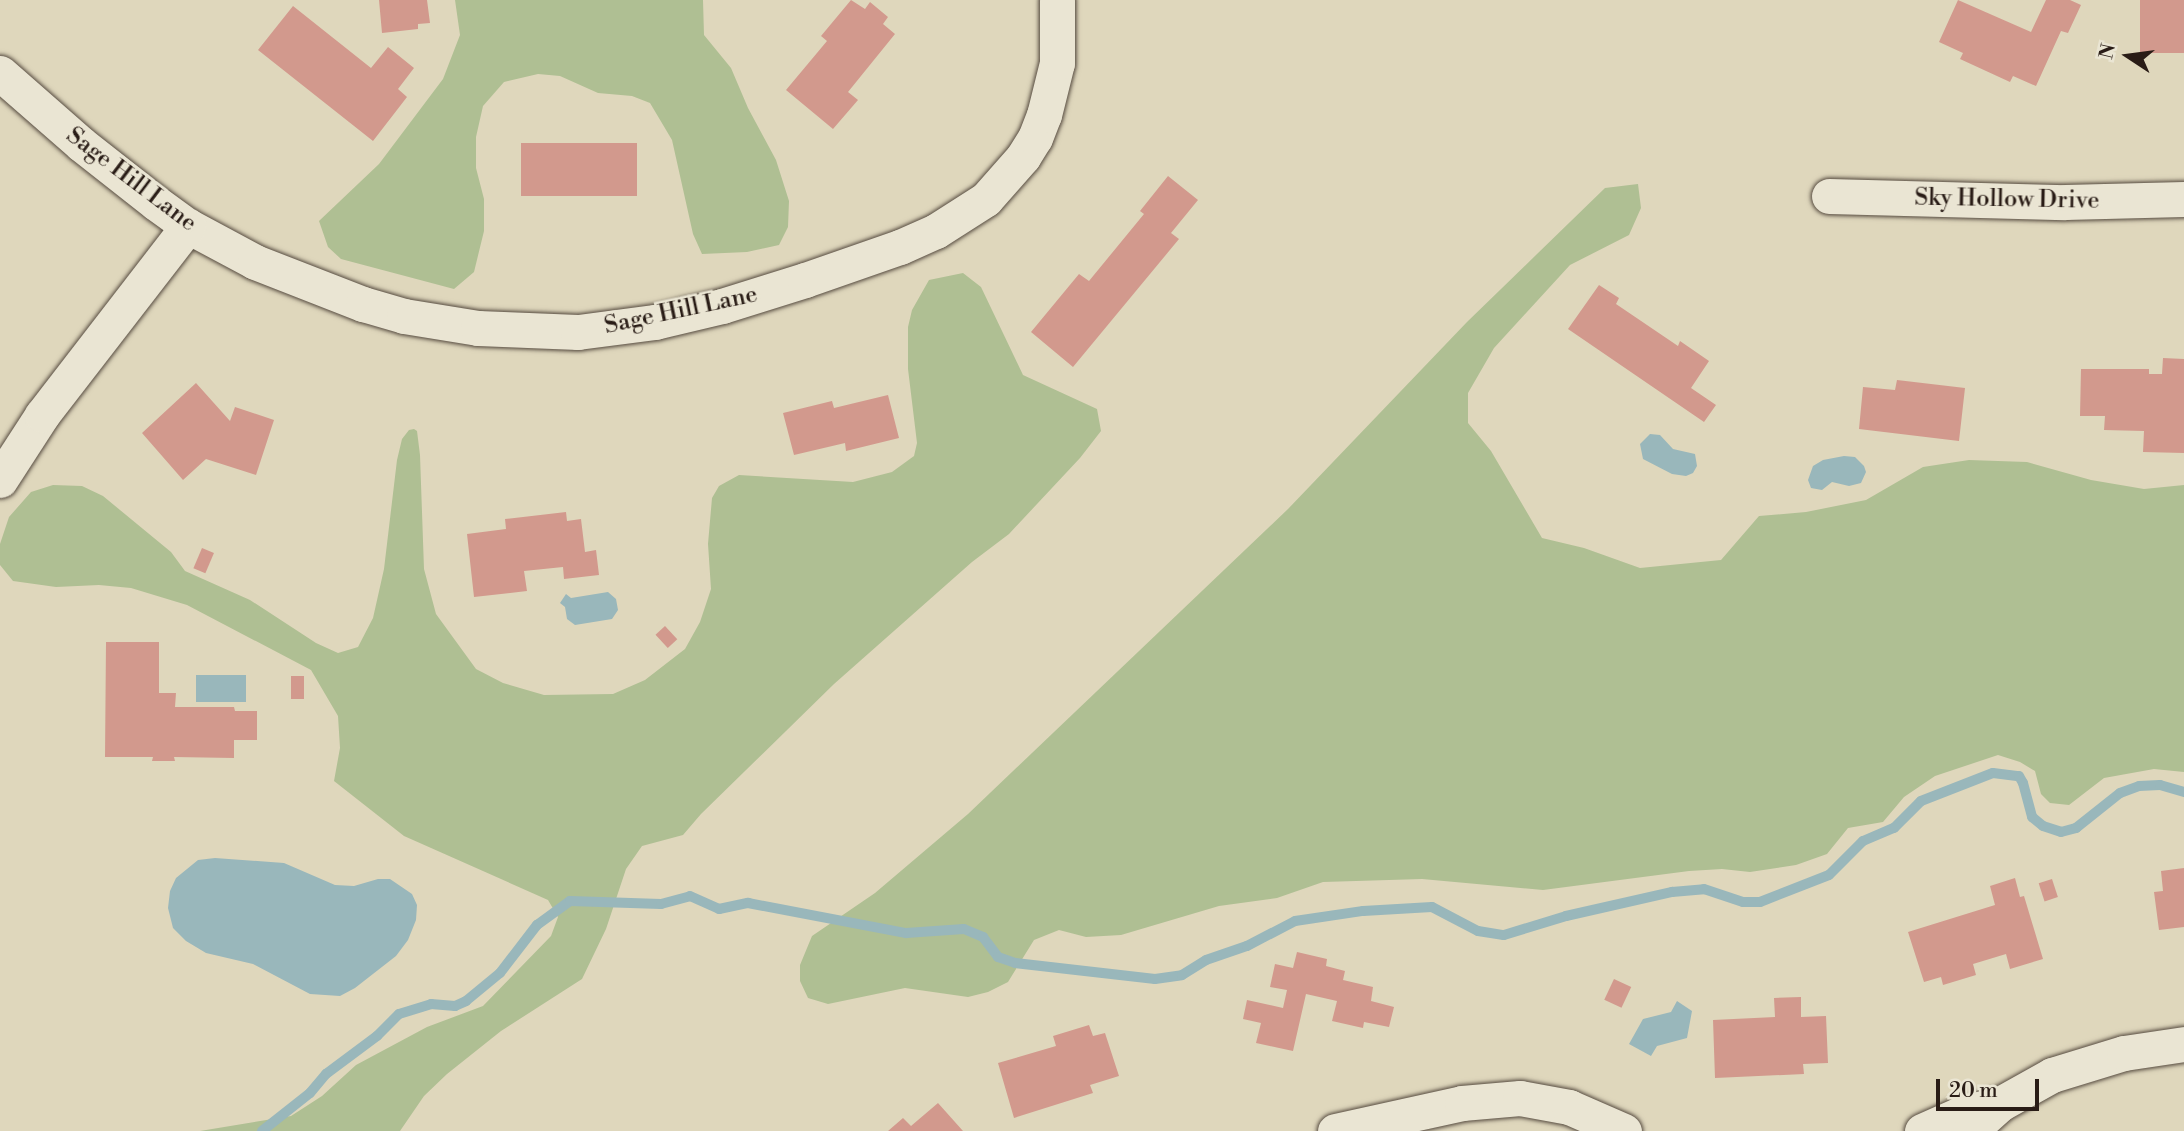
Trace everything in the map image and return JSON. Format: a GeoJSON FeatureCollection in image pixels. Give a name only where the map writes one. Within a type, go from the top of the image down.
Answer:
{"type":"FeatureCollection","features":[{"type":"Feature","properties":{"kind":"street","name":"Sage Hill Lane"},"geometry":{"type":"LineString","coordinates":[[0,73],[81,144],[188,226],[255,262],[363,304],[443,324],[526,332],[578,332],[655,322],[722,306],[871,258],[936,231],[986,199],[1023,157],[1035,138],[1044,115],[1057,63],[1057,0]]}},
{"type":"Feature","properties":{"kind":"street","name":"Sky Hollow Drive"},"geometry":{"type":"LineString","coordinates":[[1829,196],[2065,202],[2184,199]]}},
{"type":"Feature","properties":{"kind":"street"},"geometry":{"type":"LineString","coordinates":[[0,480],[42,415],[188,226]]}},
{"type":"Feature","properties":{"kind":"street"},"geometry":{"type":"LineString","coordinates":[[1922,1131],[1960,1114],[2000,1104],[2072,1068],[2124,1053],[2184,1044]]}},
{"type":"Feature","properties":{"kind":"street"},"geometry":{"type":"LineString","coordinates":[[1335,1131],[1462,1103],[1520,1098],[1569,1107],[1625,1131]]}},
{"type":"Feature","properties":{"kind":"street"},"geometry":{"type":"LineString","coordinates":[[1970,1131],[2000,1104]]}},
{"type":"Feature","properties":{"kind":"green space"},"geometry":{"type":"Polygon","coordinates":[[[455,0],[703,0],[704,35],[731,68],[748,108],[776,160],[789,201],[788,227],[779,245],[747,252],[702,254],[693,234],[672,140],[650,103],[632,96],[598,93],[560,76],[538,74],[504,82],[483,106],[476,137],[476,168],[484,199],[484,231],[474,272],[454,289],[341,259],[328,247],[319,221],[379,164],[443,79],[460,35],[455,0]]]}},
{"type":"Feature","properties":{"kind":"green space"},"geometry":{"type":"Polygon","coordinates":[[[1638,184],[1641,208],[1629,235],[1570,265],[1494,348],[1468,393],[1468,423],[1491,451],[1542,538],[1584,548],[1640,568],[1721,560],[1759,516],[1806,512],[1866,500],[1923,467],[1969,460],[2027,462],[2091,480],[2144,489],[2184,485],[2184,772],[2154,769],[2104,778],[2069,805],[2050,803],[2041,794],[2035,771],[2020,762],[1998,755],[1935,776],[1904,797],[1883,822],[1848,828],[1827,854],[1796,865],[1750,872],[1722,869],[1689,871],[1543,890],[1422,879],[1323,882],[1277,898],[1219,906],[1121,935],[1086,937],[1059,930],[1034,940],[1008,982],[988,992],[968,997],[905,988],[828,1004],[808,998],[800,981],[800,965],[812,936],[875,893],[968,814],[1288,509],[1467,322],[1605,188],[1638,184]]]}},
{"type":"Feature","properties":{"kind":"green space"},"geometry":{"type":"Polygon","coordinates":[[[963,273],[981,287],[1023,375],[1097,409],[1101,431],[1080,458],[1009,534],[972,562],[834,684],[701,814],[683,835],[642,846],[626,869],[606,929],[582,979],[501,1031],[447,1074],[424,1096],[400,1131],[200,1131],[291,1116],[322,1096],[356,1065],[427,1027],[483,1006],[551,936],[558,917],[548,900],[404,836],[334,781],[340,748],[338,716],[311,670],[187,605],[131,588],[99,585],[56,587],[13,581],[0,565],[0,544],[9,517],[31,492],[53,485],[82,486],[103,496],[171,552],[185,571],[250,600],[316,643],[338,653],[358,647],[373,618],[384,569],[397,460],[402,439],[409,430],[414,429],[417,431],[420,455],[424,569],[436,614],[476,669],[503,683],[544,695],[613,694],[645,680],[685,649],[700,622],[711,589],[708,544],[712,498],[719,486],[739,475],[853,482],[892,472],[914,456],[917,443],[908,369],[908,327],[912,310],[929,280],[963,273]]]}},
{"type":"Feature","properties":{"kind":"water"},"geometry":{"type":"Polygon","coordinates":[[[1650,434],[1660,435],[1673,449],[1695,454],[1697,466],[1693,473],[1686,476],[1672,474],[1643,459],[1640,444],[1650,434]]]}},
{"type":"Feature","properties":{"kind":"water"},"geometry":{"type":"Polygon","coordinates":[[[1855,457],[1864,466],[1866,472],[1861,483],[1849,486],[1832,482],[1822,490],[1811,488],[1808,480],[1813,466],[1823,460],[1855,457]]]}},
{"type":"Feature","properties":{"kind":"water"},"geometry":{"type":"Polygon","coordinates":[[[608,592],[616,599],[618,610],[612,619],[575,625],[567,619],[565,607],[560,603],[566,594],[571,598],[608,592]]]}},
{"type":"Feature","properties":{"kind":"water"},"geometry":{"type":"Polygon","coordinates":[[[196,675],[246,675],[246,702],[196,702],[196,675]]]}},
{"type":"Feature","properties":{"kind":"water"},"geometry":{"type":"Polygon","coordinates":[[[215,858],[284,863],[335,885],[354,886],[378,879],[390,879],[412,894],[417,905],[416,920],[408,940],[396,956],[355,988],[340,996],[310,994],[253,964],[206,953],[186,941],[173,928],[168,908],[170,891],[176,878],[198,860],[215,858]]]}},
{"type":"Feature","properties":{"kind":"water"},"geometry":{"type":"Polygon","coordinates":[[[1677,1001],[1692,1011],[1687,1038],[1657,1046],[1651,1056],[1629,1044],[1643,1019],[1671,1012],[1677,1001]]]}},
{"type":"Feature","properties":{"kind":"building"},"geometry":{"type":"Polygon","coordinates":[[[379,0],[427,0],[430,23],[418,24],[418,29],[382,33],[379,0]]]}},
{"type":"Feature","properties":{"kind":"building"},"geometry":{"type":"Polygon","coordinates":[[[851,0],[865,9],[870,2],[888,17],[883,24],[895,34],[848,92],[858,100],[833,129],[786,90],[827,41],[821,36],[851,0]]]}},
{"type":"Feature","properties":{"kind":"building"},"geometry":{"type":"Polygon","coordinates":[[[1958,0],[2031,32],[2046,0],[2070,0],[2081,5],[2068,33],[2061,31],[2036,86],[2013,76],[2010,82],[1960,59],[1963,53],[1939,42],[1958,0]]]}},
{"type":"Feature","properties":{"kind":"building"},"geometry":{"type":"Polygon","coordinates":[[[2140,0],[2184,0],[2184,53],[2140,53],[2140,0]]]}},
{"type":"Feature","properties":{"kind":"building"},"geometry":{"type":"Polygon","coordinates":[[[293,6],[371,68],[388,47],[414,68],[398,89],[407,97],[373,141],[258,50],[293,6]]]}},
{"type":"Feature","properties":{"kind":"building"},"geometry":{"type":"Polygon","coordinates":[[[521,143],[637,143],[637,196],[521,196],[521,143]]]}},
{"type":"Feature","properties":{"kind":"building"},"geometry":{"type":"Polygon","coordinates":[[[1168,176],[1198,200],[1171,233],[1179,239],[1073,367],[1031,332],[1079,274],[1089,281],[1144,214],[1140,211],[1168,176]]]}},
{"type":"Feature","properties":{"kind":"building"},"geometry":{"type":"Polygon","coordinates":[[[1599,285],[1619,298],[1616,304],[1678,346],[1680,341],[1709,361],[1691,388],[1716,405],[1704,422],[1568,329],[1599,285]]]}},
{"type":"Feature","properties":{"kind":"building"},"geometry":{"type":"Polygon","coordinates":[[[2163,358],[2184,359],[2184,453],[2143,452],[2144,431],[2104,430],[2105,416],[2080,416],[2081,369],[2149,369],[2149,374],[2162,374],[2163,358]]]}},
{"type":"Feature","properties":{"kind":"building"},"geometry":{"type":"Polygon","coordinates":[[[1897,380],[1965,388],[1959,441],[1859,429],[1863,387],[1895,390],[1897,380]]]}},
{"type":"Feature","properties":{"kind":"building"},"geometry":{"type":"Polygon","coordinates":[[[196,383],[230,421],[235,407],[274,420],[256,475],[206,459],[183,480],[142,433],[196,383]]]}},
{"type":"Feature","properties":{"kind":"building"},"geometry":{"type":"Polygon","coordinates":[[[888,395],[899,438],[846,451],[845,443],[794,455],[783,413],[832,401],[834,408],[888,395]]]}},
{"type":"Feature","properties":{"kind":"building"},"geometry":{"type":"Polygon","coordinates":[[[566,512],[567,521],[581,519],[585,552],[596,550],[599,575],[564,579],[563,567],[524,571],[527,591],[474,597],[467,534],[506,529],[505,519],[566,512]]]}},
{"type":"Feature","properties":{"kind":"building"},"geometry":{"type":"Polygon","coordinates":[[[202,548],[214,553],[205,573],[193,568],[202,548]]]}},
{"type":"Feature","properties":{"kind":"building"},"geometry":{"type":"Polygon","coordinates":[[[665,626],[677,639],[668,648],[655,635],[665,626]]]}},
{"type":"Feature","properties":{"kind":"building"},"geometry":{"type":"Polygon","coordinates":[[[106,642],[159,642],[159,693],[176,693],[175,707],[234,707],[235,711],[257,711],[257,740],[234,740],[234,758],[174,757],[175,761],[152,761],[153,757],[105,757],[106,642]]]}},
{"type":"Feature","properties":{"kind":"building"},"geometry":{"type":"Polygon","coordinates":[[[291,676],[304,676],[304,699],[291,699],[291,676]]]}},
{"type":"Feature","properties":{"kind":"building"},"geometry":{"type":"Polygon","coordinates":[[[2184,868],[2184,927],[2159,930],[2154,892],[2163,891],[2161,871],[2184,868]]]}},
{"type":"Feature","properties":{"kind":"building"},"geometry":{"type":"Polygon","coordinates":[[[2015,878],[2020,897],[2024,896],[2043,959],[2010,969],[2006,954],[1973,964],[1976,975],[1943,985],[1941,977],[1924,982],[1908,932],[1995,905],[1990,886],[2015,878]]]}},
{"type":"Feature","properties":{"kind":"building"},"geometry":{"type":"Polygon","coordinates":[[[2052,879],[2058,897],[2045,901],[2039,883],[2052,879]]]}},
{"type":"Feature","properties":{"kind":"building"},"geometry":{"type":"Polygon","coordinates":[[[1297,952],[1327,959],[1326,966],[1345,971],[1343,980],[1373,987],[1371,1001],[1394,1007],[1389,1027],[1364,1022],[1363,1028],[1332,1021],[1337,1001],[1306,994],[1293,1051],[1256,1043],[1261,1023],[1243,1019],[1247,1000],[1283,1008],[1287,990],[1270,987],[1275,964],[1293,968],[1297,952]]]}},
{"type":"Feature","properties":{"kind":"building"},"geometry":{"type":"Polygon","coordinates":[[[1614,979],[1631,987],[1621,1008],[1604,1000],[1614,979]]]}},
{"type":"Feature","properties":{"kind":"building"},"geometry":{"type":"Polygon","coordinates":[[[1801,997],[1801,1017],[1826,1016],[1828,1063],[1803,1064],[1804,1074],[1715,1078],[1713,1020],[1775,1017],[1774,998],[1801,997]]]}},
{"type":"Feature","properties":{"kind":"building"},"geometry":{"type":"Polygon","coordinates":[[[1089,1025],[1093,1036],[1105,1033],[1119,1076],[1090,1085],[1093,1093],[1014,1118],[998,1063],[1056,1046],[1053,1036],[1089,1025]]]}},
{"type":"Feature","properties":{"kind":"building"},"geometry":{"type":"Polygon","coordinates":[[[938,1103],[963,1131],[888,1131],[903,1118],[911,1126],[938,1103]]]}},
{"type":"Feature","properties":{"kind":"waterway"},"geometry":{"type":"LineString","coordinates":[[262,1131],[310,1093],[326,1074],[377,1036],[399,1014],[431,1004],[455,1006],[466,1001],[500,973],[537,925],[570,901],[661,904],[690,896],[719,909],[748,903],[906,933],[964,929],[983,937],[998,957],[1015,963],[1155,979],[1182,975],[1206,960],[1247,946],[1295,921],[1363,911],[1432,907],[1478,931],[1504,935],[1566,916],[1672,892],[1704,889],[1743,902],[1760,902],[1829,875],[1863,841],[1894,828],[1921,801],[1993,773],[2019,776],[2032,817],[2043,826],[2061,832],[2076,828],[2120,793],[2139,786],[2160,785],[2184,792]]}}]}
